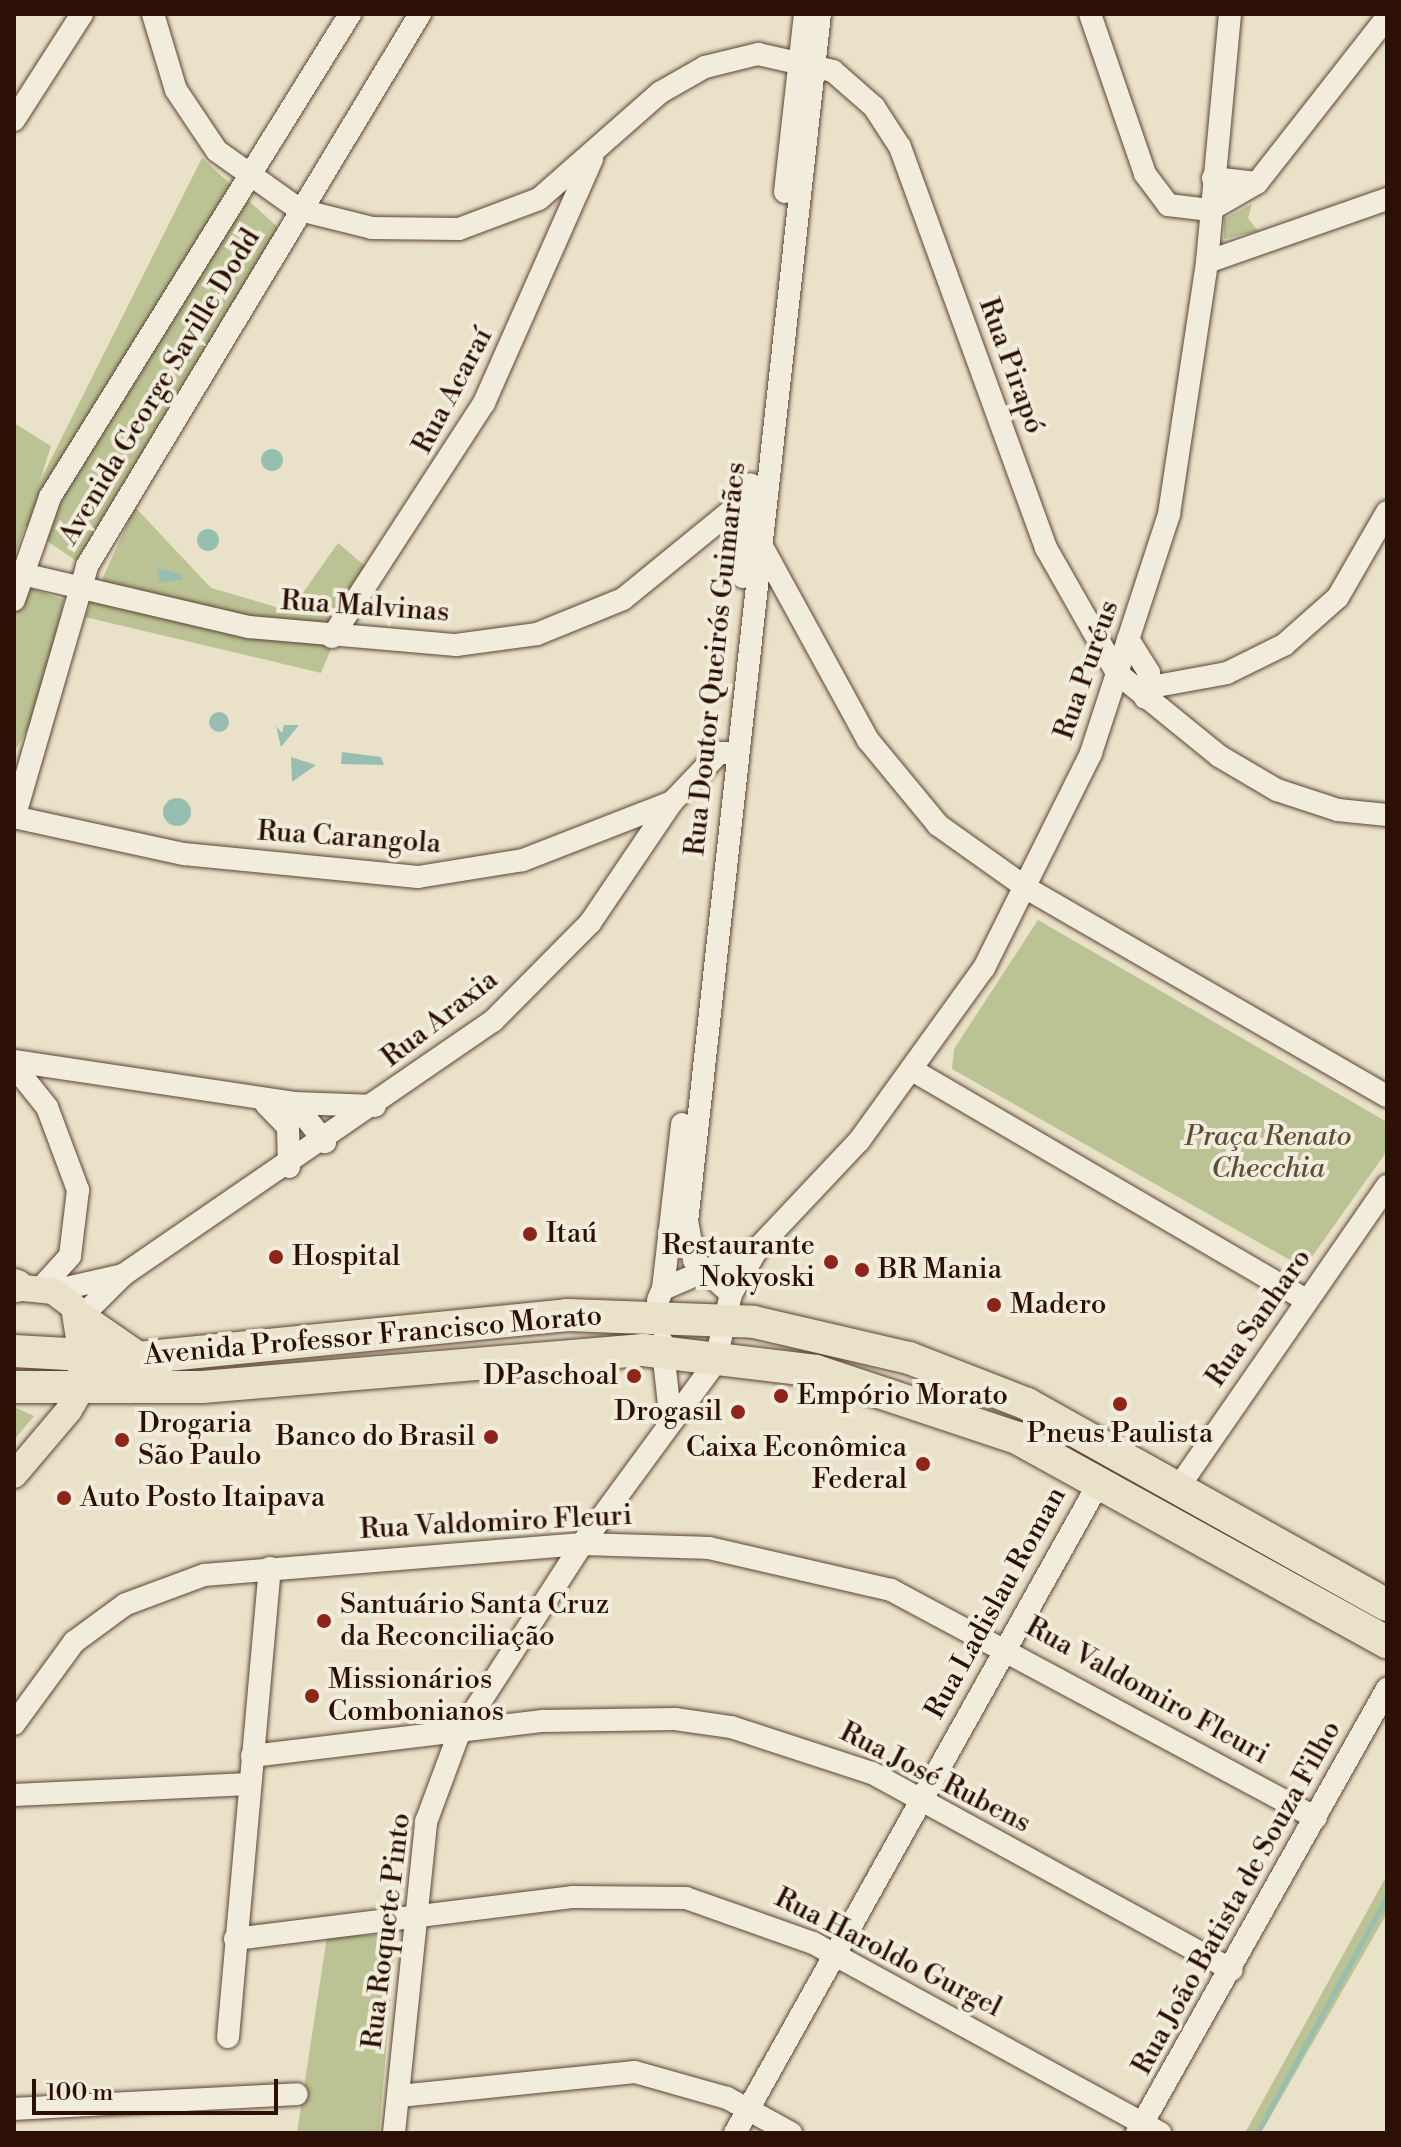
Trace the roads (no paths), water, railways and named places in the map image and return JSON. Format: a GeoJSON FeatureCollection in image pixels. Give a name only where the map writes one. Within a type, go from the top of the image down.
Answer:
{"type":"FeatureCollection","features":[{"type":"Feature","properties":{"kind":"highway","name":"Avenida Professor Francisco Morato"},"geometry":{"type":"LineString","coordinates":[[14,1351],[138,1358],[659,1302],[730,1306],[966,1379],[1180,1485],[1382,1593]]}},
{"type":"Feature","properties":{"kind":"highway"},"geometry":{"type":"LineString","coordinates":[[80,1318],[138,1358]]}},
{"type":"Feature","properties":{"kind":"highway","name":"Avenida Professor Francisco Morato"},"geometry":{"type":"LineString","coordinates":[[14,1387],[80,1391],[664,1350],[719,1355],[906,1395],[992,1427],[1100,1481],[1387,1642]]}},
{"type":"Feature","properties":{"kind":"main road"},"geometry":{"type":"LineString","coordinates":[[18,1468],[80,1391],[82,1357],[80,1318],[28,1288]]}},
{"type":"Feature","properties":{"kind":"street"},"geometry":{"type":"LineString","coordinates":[[14,120],[82,14]]}},
{"type":"Feature","properties":{"kind":"street"},"geometry":{"type":"LineString","coordinates":[[153,14],[176,90],[203,135],[251,179],[300,210],[372,228],[459,229],[539,199],[594,154],[661,92],[705,67],[758,54],[808,62]]}},
{"type":"Feature","properties":{"kind":"street","name":"Avenida George Saville Dodd"},"geometry":{"type":"LineString","coordinates":[[14,600],[18,574],[50,497],[251,179],[350,14]]}},
{"type":"Feature","properties":{"kind":"street","name":"Avenida George Saville Dodd"},"geometry":{"type":"LineString","coordinates":[[14,817],[78,589],[300,210],[420,14]]}},
{"type":"Feature","properties":{"kind":"street","name":"Rua Doutor Queirós Guimarães"},"geometry":{"type":"LineString","coordinates":[[805,14],[808,62]]}},
{"type":"Feature","properties":{"kind":"street","name":"Rua Doutor Queirós Guimarães"},"geometry":{"type":"LineString","coordinates":[[704,1273],[687,1222],[727,753],[755,537],[808,62],[820,14]]}},
{"type":"Feature","properties":{"kind":"street"},"geometry":{"type":"LineString","coordinates":[[1090,14],[1158,195],[1175,210],[1210,210],[1257,183],[1387,17]]}},
{"type":"Feature","properties":{"kind":"street","name":"Rua Puréus"},"geometry":{"type":"LineString","coordinates":[[730,1306],[758,1248],[914,1071],[1028,889],[1091,753],[1169,514],[1207,262],[1230,14]]}},
{"type":"Feature","properties":{"kind":"street","name":"Rua Pirapó"},"geometry":{"type":"LineString","coordinates":[[808,62],[854,86],[900,147],[1046,548],[1117,673],[1277,790],[1338,810],[1387,815]]}},
{"type":"Feature","properties":{"kind":"street","name":"Rua Acaraí"},"geometry":{"type":"LineString","coordinates":[[332,637],[484,403],[594,154]]}},
{"type":"Feature","properties":{"kind":"street"},"geometry":{"type":"LineString","coordinates":[[1213,178],[1257,183]]}},
{"type":"Feature","properties":{"kind":"street"},"geometry":{"type":"LineString","coordinates":[[1207,262],[1387,199]]}},
{"type":"Feature","properties":{"kind":"street","name":"Rua Malvinas"},"geometry":{"type":"LineString","coordinates":[[18,574],[220,622],[332,637],[456,645],[581,620],[634,591],[758,489]]}},
{"type":"Feature","properties":{"kind":"street"},"geometry":{"type":"LineString","coordinates":[[1148,693],[1227,673],[1284,645],[1338,597],[1387,512]]}},
{"type":"Feature","properties":{"kind":"street"},"geometry":{"type":"LineString","coordinates":[[755,537],[796,601],[831,678],[894,773],[938,825],[1028,889],[1387,1096]]}},
{"type":"Feature","properties":{"kind":"street"},"geometry":{"type":"LineString","coordinates":[[747,600],[796,601]]}},
{"type":"Feature","properties":{"kind":"street","name":"Rua Pirapó"},"geometry":{"type":"LineString","coordinates":[[1128,639],[1148,693]]}},
{"type":"Feature","properties":{"kind":"street","name":"Rua Doutor Queirós Guimarães"},"geometry":{"type":"LineString","coordinates":[[659,1302],[717,779],[727,753]]}},
{"type":"Feature","properties":{"kind":"street","name":"Rua Araxia"},"geometry":{"type":"LineString","coordinates":[[80,1318],[123,1275],[289,1167],[493,1021],[559,960],[677,797],[727,753]]}},
{"type":"Feature","properties":{"kind":"street","name":"Rua Carangola"},"geometry":{"type":"LineString","coordinates":[[14,817],[184,854],[418,877],[523,860],[717,779]]}},
{"type":"Feature","properties":{"kind":"street"},"geometry":{"type":"LineString","coordinates":[[14,1064],[266,1104],[375,1106]]}},
{"type":"Feature","properties":{"kind":"street"},"geometry":{"type":"LineString","coordinates":[[14,1064],[39,1093],[75,1172],[80,1216],[63,1269],[28,1288]]}},
{"type":"Feature","properties":{"kind":"street"},"geometry":{"type":"LineString","coordinates":[[39,1093],[63,1070]]}},
{"type":"Feature","properties":{"kind":"street"},"geometry":{"type":"LineString","coordinates":[[914,1071],[1307,1301]]}},
{"type":"Feature","properties":{"kind":"street"},"geometry":{"type":"LineString","coordinates":[[294,1103],[325,1142]]}},
{"type":"Feature","properties":{"kind":"street"},"geometry":{"type":"LineString","coordinates":[[266,1104],[288,1127],[289,1167]]}},
{"type":"Feature","properties":{"kind":"street","name":"Rua Sanharo"},"geometry":{"type":"LineString","coordinates":[[1180,1485],[1387,1186]]}},
{"type":"Feature","properties":{"kind":"street","name":"Rua Puréus"},"geometry":{"type":"LineString","coordinates":[[659,1302],[704,1273],[758,1248]]}},
{"type":"Feature","properties":{"kind":"street"},"geometry":{"type":"LineString","coordinates":[[704,1273],[730,1306]]}},
{"type":"Feature","properties":{"kind":"street","name":"Rua Araxia"},"geometry":{"type":"LineString","coordinates":[[28,1288],[123,1275]]}},
{"type":"Feature","properties":{"kind":"street"},"geometry":{"type":"LineString","coordinates":[[659,1302],[671,1423]]}},
{"type":"Feature","properties":{"kind":"street","name":"Rua Roquete Pinto"},"geometry":{"type":"LineString","coordinates":[[394,2133],[426,1822],[458,1736],[582,1544],[719,1355],[730,1306]]}},
{"type":"Feature","properties":{"kind":"street","name":"Rua Ladislau Roman"},"geometry":{"type":"LineString","coordinates":[[735,2133],[1100,1481]]}},
{"type":"Feature","properties":{"kind":"street","name":"Rua Valdomiro Fleuri"},"geometry":{"type":"LineString","coordinates":[[14,1724],[56,1662],[126,1604],[204,1575],[582,1544],[709,1548],[791,1562],[891,1590],[1006,1647],[1316,1818]]}},
{"type":"Feature","properties":{"kind":"street"},"geometry":{"type":"LineString","coordinates":[[228,2037],[270,1568]]}},
{"type":"Feature","properties":{"kind":"street","name":"Rua João Batista de Souza Filho"},"geometry":{"type":"LineString","coordinates":[[1147,2130],[1387,1689]]}},
{"type":"Feature","properties":{"kind":"street","name":"Rua José Rubens"},"geometry":{"type":"LineString","coordinates":[[252,1756],[458,1736],[556,1720],[704,1722],[830,1756],[921,1799],[1232,1970]]}},
{"type":"Feature","properties":{"kind":"street"},"geometry":{"type":"LineString","coordinates":[[14,1795],[249,1784]]}},
{"type":"Feature","properties":{"kind":"street","name":"Rua Haroldo Gurgel"},"geometry":{"type":"LineString","coordinates":[[235,1939],[573,1897],[686,1898],[740,1912],[835,1954],[1147,2130]]}},
{"type":"Feature","properties":{"kind":"street"},"geometry":{"type":"LineString","coordinates":[[399,2096],[635,2072],[680,2080],[749,2110],[791,2133]]}},
{"type":"Feature","properties":{"kind":"street"},"geometry":{"type":"LineString","coordinates":[[14,2109],[297,2094]]}},
{"type":"Feature","properties":{"kind":"water"},"geometry":{"type":"Polygon","coordinates":[[[272,449],[280,452],[283,460],[280,468],[272,471],[264,468],[261,460],[264,452],[272,449]]]}},
{"type":"Feature","properties":{"kind":"water"},"geometry":{"type":"Polygon","coordinates":[[[208,529],[216,532],[219,540],[216,548],[208,551],[200,548],[197,540],[200,532],[208,529]]]}},
{"type":"Feature","properties":{"kind":"water"},"geometry":{"type":"Polygon","coordinates":[[[158,568],[180,574],[184,580],[159,582],[158,568]]]}},
{"type":"Feature","properties":{"kind":"water"},"geometry":{"type":"Polygon","coordinates":[[[219,712],[226,715],[229,722],[226,729],[219,732],[212,729],[209,722],[212,715],[219,712]]]}},
{"type":"Feature","properties":{"kind":"water"},"geometry":{"type":"Polygon","coordinates":[[[284,725],[299,725],[281,747],[276,726],[282,733],[284,725]]]}},
{"type":"Feature","properties":{"kind":"water"},"geometry":{"type":"Polygon","coordinates":[[[342,752],[381,757],[384,765],[341,764],[342,752]]]}},
{"type":"Feature","properties":{"kind":"water"},"geometry":{"type":"Polygon","coordinates":[[[291,757],[316,765],[292,782],[291,757]]]}},
{"type":"Feature","properties":{"kind":"water"},"geometry":{"type":"Polygon","coordinates":[[[177,798],[187,802],[191,812],[187,822],[177,826],[167,822],[163,812],[167,802],[177,798]]]}},
{"type":"Feature","properties":{"kind":"waterway"},"geometry":{"type":"LineString","coordinates":[[1257,2133],[1387,1897]]}},
{"type":"Feature","properties":{"kind":"place","name":"Itaú"},"geometry":{"type":"Point","coordinates":[530,1234]}},
{"type":"Feature","properties":{"kind":"place","name":"Hospital"},"geometry":{"type":"Point","coordinates":[276,1257]}},
{"type":"Feature","properties":{"kind":"place","name":"Restaurante Nokyoski"},"geometry":{"type":"Point","coordinates":[831,1262]}},
{"type":"Feature","properties":{"kind":"place","name":"BR Mania"},"geometry":{"type":"Point","coordinates":[862,1270]}},
{"type":"Feature","properties":{"kind":"place","name":"Madero"},"geometry":{"type":"Point","coordinates":[994,1305]}},
{"type":"Feature","properties":{"kind":"place","name":"DPaschoal"},"geometry":{"type":"Point","coordinates":[634,1376]}},
{"type":"Feature","properties":{"kind":"place","name":"Empório Morato"},"geometry":{"type":"Point","coordinates":[781,1396]}},
{"type":"Feature","properties":{"kind":"place","name":"Pneus Paulista"},"geometry":{"type":"Point","coordinates":[1120,1404]}},
{"type":"Feature","properties":{"kind":"place","name":"Drogasil"},"geometry":{"type":"Point","coordinates":[738,1412]}},
{"type":"Feature","properties":{"kind":"place","name":"Banco do Brasil"},"geometry":{"type":"Point","coordinates":[491,1437]}},
{"type":"Feature","properties":{"kind":"place","name":"Drogaria São Paulo"},"geometry":{"type":"Point","coordinates":[122,1440]}},
{"type":"Feature","properties":{"kind":"place","name":"Caixa Econômica Federal"},"geometry":{"type":"Point","coordinates":[923,1464]}},
{"type":"Feature","properties":{"kind":"place","name":"Auto Posto Itaipava"},"geometry":{"type":"Point","coordinates":[64,1498]}},
{"type":"Feature","properties":{"kind":"place","name":"Santuário Santa Cruz da Reconciliação"},"geometry":{"type":"Point","coordinates":[324,1621]}},
{"type":"Feature","properties":{"kind":"place","name":"Missionários Combonianos"},"geometry":{"type":"Point","coordinates":[312,1696]}},
{"type":"Feature","properties":{"kind":"park label","name":"Praça Renato Checchia"},"geometry":{"type":"Point","coordinates":[1268,1153]}}]}
